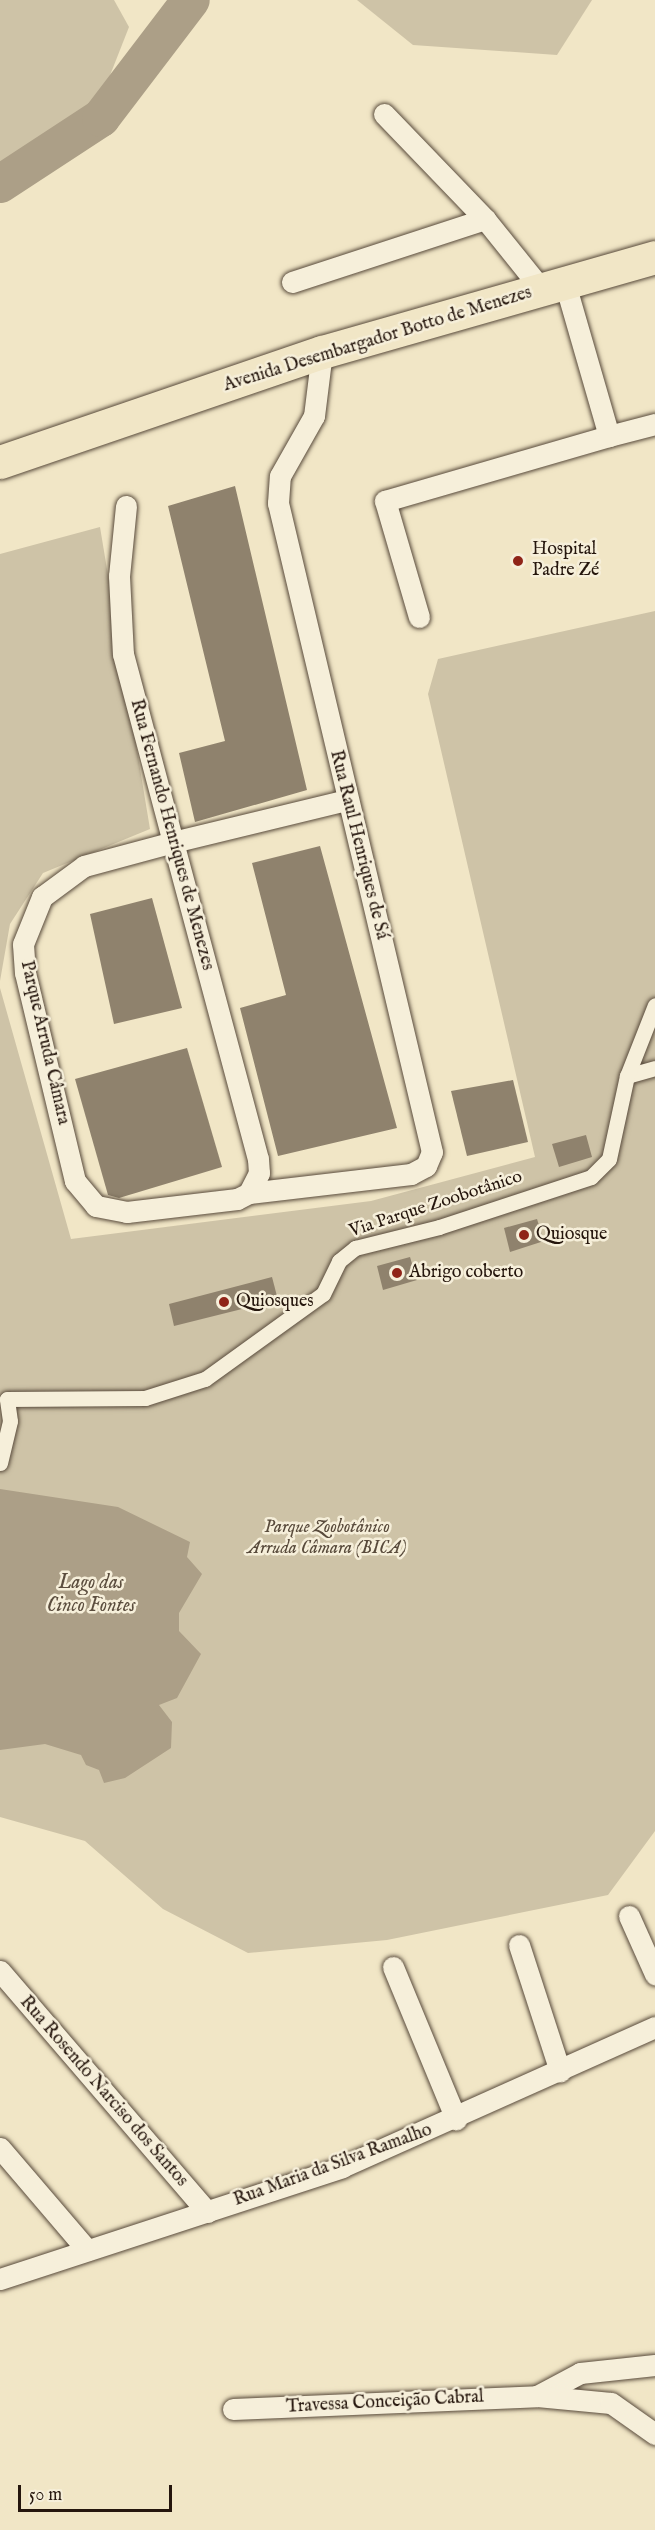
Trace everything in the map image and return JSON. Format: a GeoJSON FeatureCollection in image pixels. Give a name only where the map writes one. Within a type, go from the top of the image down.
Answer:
{"type":"FeatureCollection","features":[{"type":"Feature","properties":{"kind":"main road","name":"Avenida Desembargador Botto de Menezes"},"geometry":{"type":"LineString","coordinates":[[0,462],[322,352],[655,257]]}},
{"type":"Feature","properties":{"kind":"street"},"geometry":{"type":"LineString","coordinates":[[384,114],[554,287],[609,436]]}},
{"type":"Feature","properties":{"kind":"street"},"geometry":{"type":"LineString","coordinates":[[292,282],[485,219]]}},
{"type":"Feature","properties":{"kind":"street","name":"Rua Raul Henriques de Sá"},"geometry":{"type":"LineString","coordinates":[[249,1193],[411,1174],[426,1167],[432,1152],[278,503],[280,476],[315,416],[322,352]]}},
{"type":"Feature","properties":{"kind":"street"},"geometry":{"type":"LineString","coordinates":[[419,617],[385,501],[655,424]]}},
{"type":"Feature","properties":{"kind":"street","name":"Rua Fernando Henriques de Menezes"},"geometry":{"type":"LineString","coordinates":[[126,506],[119,576],[123,654],[258,1159],[256,1184],[249,1193]]}},
{"type":"Feature","properties":{"kind":"street","name":"Parque Arruda Câmara"},"geometry":{"type":"LineString","coordinates":[[249,1193],[127,1212],[107,1210],[87,1197],[75,1181],[25,973],[23,944],[32,916],[61,878],[84,866],[347,800]]}},
{"type":"Feature","properties":{"kind":"street","name":"Via Parque Zoobotânico"},"geometry":{"type":"LineString","coordinates":[[0,1463],[10,1421],[7,1399],[146,1398],[205,1379],[323,1294],[339,1261],[355,1248],[439,1227],[591,1177],[609,1160],[627,1076],[655,1005]]}},
{"type":"Feature","properties":{"kind":"street"},"geometry":{"type":"LineString","coordinates":[[627,1076],[655,1068]]}},
{"type":"Feature","properties":{"kind":"street"},"geometry":{"type":"LineString","coordinates":[[629,1916],[655,1974]]}},
{"type":"Feature","properties":{"kind":"street"},"geometry":{"type":"LineString","coordinates":[[519,1945],[560,2071]]}},
{"type":"Feature","properties":{"kind":"street"},"geometry":{"type":"LineString","coordinates":[[393,1967],[456,2119]]}},
{"type":"Feature","properties":{"kind":"street","name":"Rua Rosendo Narciso dos Santos"},"geometry":{"type":"LineString","coordinates":[[0,1971],[207,2212]]}},
{"type":"Feature","properties":{"kind":"street","name":"Rua Maria da Silva Ramalho"},"geometry":{"type":"LineString","coordinates":[[0,2279],[342,2167],[456,2119],[655,2027]]}},
{"type":"Feature","properties":{"kind":"street"},"geometry":{"type":"LineString","coordinates":[[0,2148],[87,2250]]}},
{"type":"Feature","properties":{"kind":"street","name":"Travessa Conceição Cabral"},"geometry":{"type":"LineString","coordinates":[[537,2396],[596,2369],[655,2365]]}},
{"type":"Feature","properties":{"kind":"street","name":"Travessa Conceição Cabral"},"geometry":{"type":"LineString","coordinates":[[233,2409],[537,2396],[611,2403],[655,2434]]}},
{"type":"Feature","properties":{"kind":"green space"},"geometry":{"type":"Polygon","coordinates":[[[0,0],[114,0],[129,27],[107,83],[95,99],[0,175],[0,0]]]}},
{"type":"Feature","properties":{"kind":"green space"},"geometry":{"type":"Polygon","coordinates":[[[357,0],[592,0],[557,55],[413,45],[357,0]]]}},
{"type":"Feature","properties":{"kind":"green space"},"geometry":{"type":"Polygon","coordinates":[[[100,527],[150,829],[43,873],[10,924],[0,981],[0,554],[100,527]]]}},
{"type":"Feature","properties":{"kind":"green space","name":"Parque Zoobotânico Arruda Câmara (BICA)"},"geometry":{"type":"Polygon","coordinates":[[[655,611],[655,1831],[608,1895],[387,1940],[248,1953],[163,1909],[85,1841],[0,1817],[0,988],[71,1239],[371,1201],[535,1157],[428,694],[438,659],[655,611]]]}},
{"type":"Feature","properties":{"kind":"water","name":"Lago das Cinco Fontes"},"geometry":{"type":"Polygon","coordinates":[[[0,1489],[118,1507],[190,1542],[187,1557],[202,1574],[179,1613],[179,1631],[201,1654],[177,1698],[159,1705],[172,1722],[171,1748],[125,1778],[104,1783],[99,1770],[86,1765],[81,1755],[45,1744],[0,1750],[0,1489]]]}},
{"type":"Feature","properties":{"kind":"building"},"geometry":{"type":"Polygon","coordinates":[[[235,486],[307,790],[195,822],[179,753],[225,741],[168,506],[235,486]]]}},
{"type":"Feature","properties":{"kind":"building"},"geometry":{"type":"Polygon","coordinates":[[[320,846],[397,1128],[278,1156],[240,1008],[286,995],[252,863],[320,846]]]}},
{"type":"Feature","properties":{"kind":"building"},"geometry":{"type":"Polygon","coordinates":[[[152,898],[182,1008],[114,1024],[90,914],[152,898]]]}},
{"type":"Feature","properties":{"kind":"building"},"geometry":{"type":"Polygon","coordinates":[[[187,1048],[222,1167],[119,1198],[108,1195],[75,1079],[187,1048]]]}},
{"type":"Feature","properties":{"kind":"building"},"geometry":{"type":"Polygon","coordinates":[[[513,1080],[528,1142],[467,1156],[451,1091],[513,1080]]]}},
{"type":"Feature","properties":{"kind":"building"},"geometry":{"type":"Polygon","coordinates":[[[586,1135],[592,1157],[559,1167],[552,1144],[586,1135]]]}},
{"type":"Feature","properties":{"kind":"building","name":"Quiosque"},"geometry":{"type":"Polygon","coordinates":[[[537,1219],[544,1241],[510,1252],[504,1228],[537,1219]]]}},
{"type":"Feature","properties":{"kind":"building","name":"Abrigo coberto"},"geometry":{"type":"Polygon","coordinates":[[[410,1257],[417,1280],[383,1290],[377,1266],[410,1257]]]}},
{"type":"Feature","properties":{"kind":"building","name":"Quiosques"},"geometry":{"type":"Polygon","coordinates":[[[272,1277],[278,1300],[174,1326],[169,1304],[272,1277]]]}},
{"type":"Feature","properties":{"kind":"waterway"},"geometry":{"type":"LineString","coordinates":[[0,184],[101,118],[191,0]]}},
{"type":"Feature","properties":{"kind":"place","name":"Hospital Padre Zé"},"geometry":{"type":"Point","coordinates":[518,561]}},
{"type":"Feature","properties":{"kind":"place","name":"Quiosque"},"geometry":{"type":"Point","coordinates":[524,1235]}},
{"type":"Feature","properties":{"kind":"place","name":"Abrigo coberto"},"geometry":{"type":"Point","coordinates":[397,1273]}},
{"type":"Feature","properties":{"kind":"place","name":"Quiosques"},"geometry":{"type":"Point","coordinates":[224,1302]}}]}
